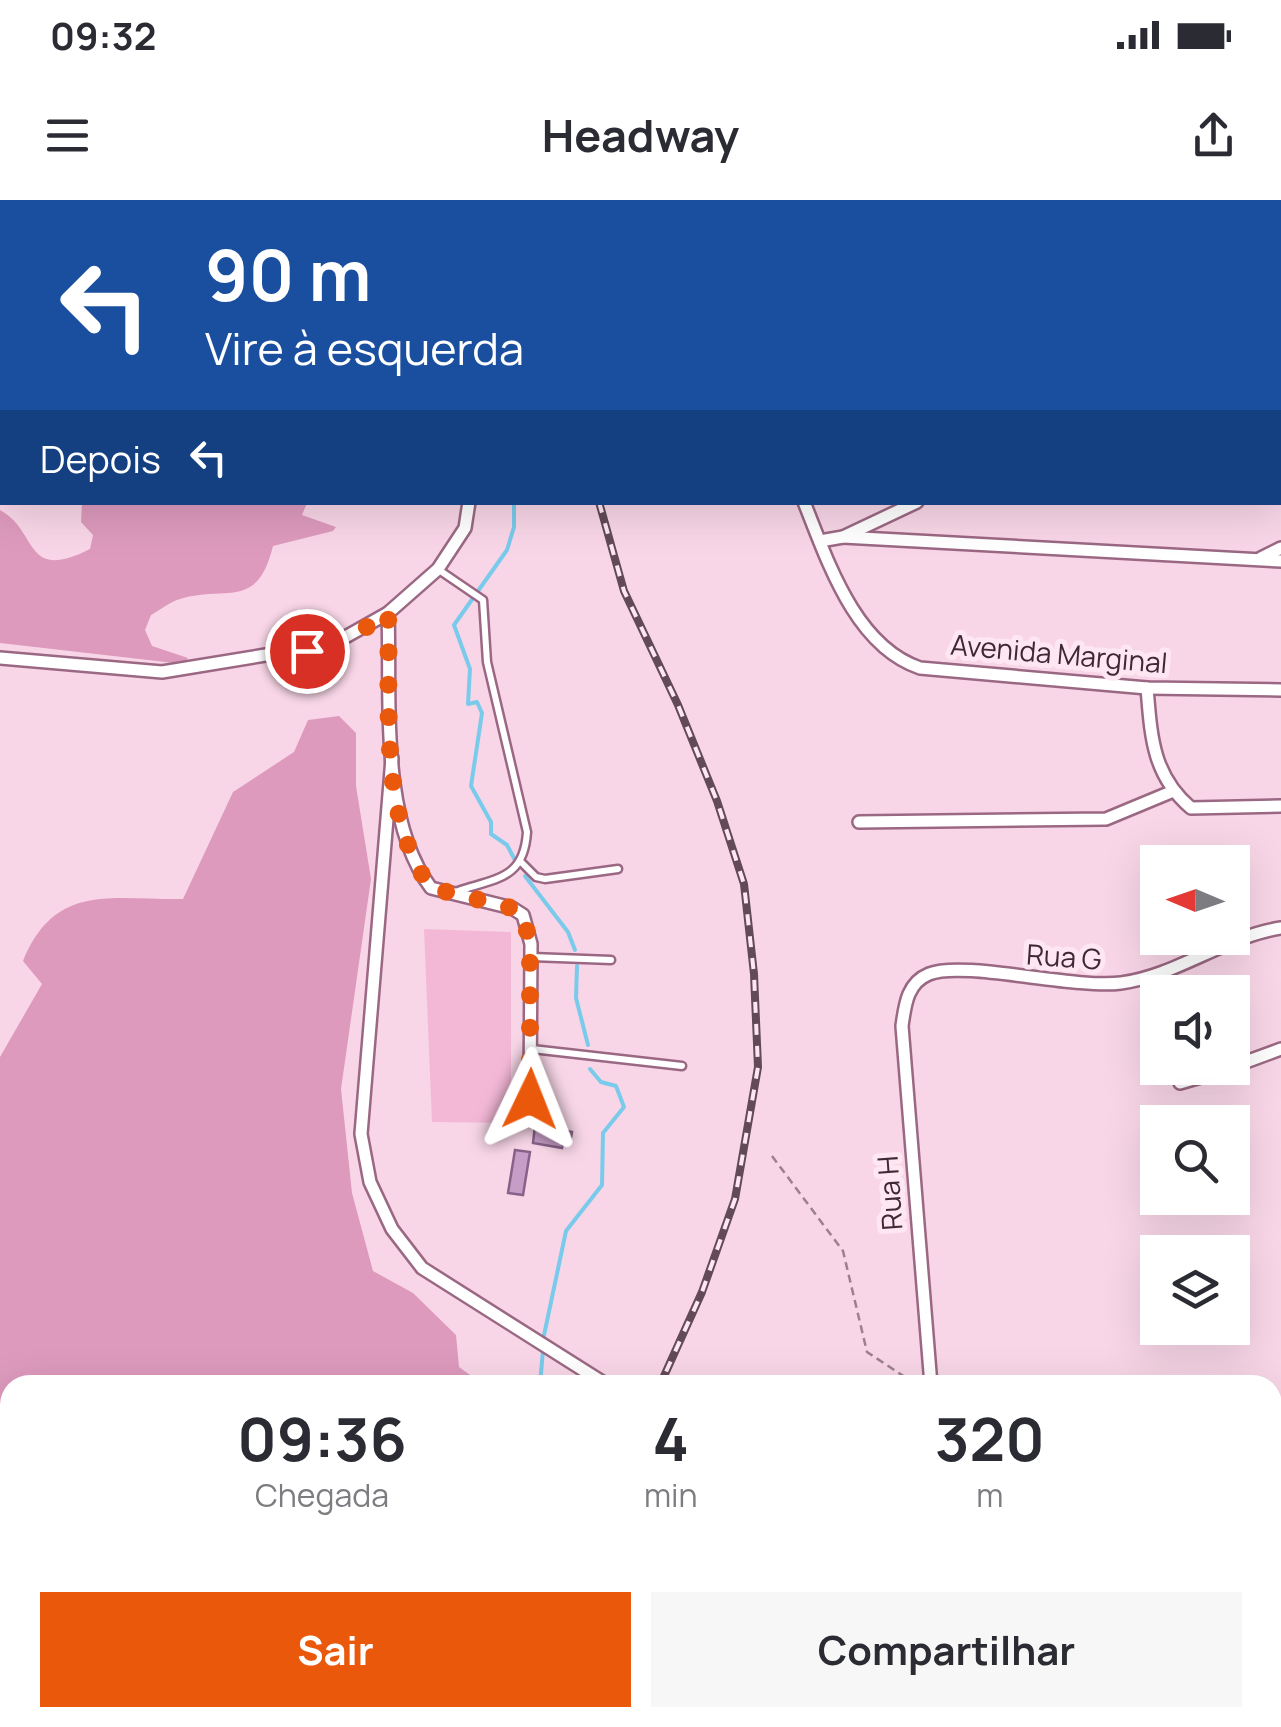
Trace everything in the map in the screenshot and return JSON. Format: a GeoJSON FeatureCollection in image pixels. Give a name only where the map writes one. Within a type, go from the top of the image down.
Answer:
{"type":"FeatureCollection","features":[{"type":"Feature","properties":{"kind":"street"},"geometry":{"type":"LineString","coordinates":[[0,658],[140,672],[320,647],[353,636],[388,613],[438,569],[465,528],[469,505]]}},
{"type":"Feature","properties":{"kind":"street","name":"Avenida Marginal"},"geometry":{"type":"LineString","coordinates":[[805,505],[856,614],[880,646],[899,660],[920,668],[1147,688],[1281,690]]}},
{"type":"Feature","properties":{"kind":"street"},"geometry":{"type":"LineString","coordinates":[[843,537],[910,505]]}},
{"type":"Feature","properties":{"kind":"street"},"geometry":{"type":"LineString","coordinates":[[820,541],[843,537],[1281,561]]}},
{"type":"Feature","properties":{"kind":"street"},"geometry":{"type":"LineString","coordinates":[[1257,560],[1281,548]]}},
{"type":"Feature","properties":{"kind":"street"},"geometry":{"type":"LineString","coordinates":[[388,613],[392,758],[361,1134],[370,1182],[392,1229],[422,1268],[591,1375]]}},
{"type":"Feature","properties":{"kind":"street"},"geometry":{"type":"LineString","coordinates":[[1147,688],[1151,745],[1172,792],[1191,808],[1281,806]]}},
{"type":"Feature","properties":{"kind":"street"},"geometry":{"type":"LineString","coordinates":[[392,758],[408,852],[431,888],[512,908],[523,915],[531,957],[530,1099]]}},
{"type":"Feature","properties":{"kind":"street"},"geometry":{"type":"LineString","coordinates":[[859,822],[1106,820],[1172,792]]}},
{"type":"Feature","properties":{"kind":"street","name":"Rua G"},"geometry":{"type":"LineString","coordinates":[[906,997],[920,979],[934,972],[1085,986],[1125,983],[1281,928]]}},
{"type":"Feature","properties":{"kind":"street","name":"Rua H"},"geometry":{"type":"LineString","coordinates":[[906,997],[902,1026],[908,1122],[930,1375]]}},
{"type":"Feature","properties":{"kind":"street"},"geometry":{"type":"LineString","coordinates":[[1250,1060],[1281,1049]]}},
{"type":"Feature","properties":{"kind":"lane"},"geometry":{"type":"LineString","coordinates":[[438,569],[483,600],[486,662],[524,810],[526,843],[521,862],[509,873],[448,895]]}},
{"type":"Feature","properties":{"kind":"lane"},"geometry":{"type":"LineString","coordinates":[[521,862],[536,877],[544,879],[618,869]]}},
{"type":"Feature","properties":{"kind":"lane"},"geometry":{"type":"LineString","coordinates":[[531,957],[611,960]]}},
{"type":"Feature","properties":{"kind":"lane"},"geometry":{"type":"LineString","coordinates":[[532,1049],[682,1066]]}},
{"type":"Feature","properties":{"kind":"path"},"geometry":{"type":"LineString","coordinates":[[772,1156],[844,1251],[867,1352],[902,1375]]}},
{"type":"Feature","properties":{"kind":"shaded area"},"geometry":{"type":"Polygon","coordinates":[[[82,505],[306,505],[302,515],[336,527],[273,546],[258,580],[249,588],[180,599],[151,615],[145,630],[152,646],[188,658],[183,664],[0,643],[0,510],[12,519],[34,550],[53,560],[90,549],[93,535],[81,522],[82,505]]]}},
{"type":"Feature","properties":{"kind":"shaded area"},"geometry":{"type":"Polygon","coordinates":[[[339,716],[356,733],[356,786],[371,879],[341,1089],[352,1193],[373,1271],[413,1293],[456,1335],[459,1367],[470,1375],[0,1375],[0,1057],[42,984],[23,961],[36,936],[69,907],[110,898],[183,899],[233,792],[294,752],[308,720],[339,716]]]}},
{"type":"Feature","properties":{"kind":"shaded area"},"geometry":{"type":"Polygon","coordinates":[[[424,929],[511,932],[511,1123],[432,1122],[424,929]]]}},
{"type":"Feature","properties":{"kind":"building"},"geometry":{"type":"Polygon","coordinates":[[[535,1125],[572,1132],[570,1143],[563,1143],[562,1148],[533,1143],[535,1125]]]}},
{"type":"Feature","properties":{"kind":"building"},"geometry":{"type":"Polygon","coordinates":[[[515,1150],[530,1152],[523,1195],[508,1193],[515,1150]]]}},
{"type":"Feature","properties":{"kind":"waterway"},"geometry":{"type":"LineString","coordinates":[[514,505],[514,527],[507,550],[454,625],[470,669],[468,704],[477,702],[482,713],[471,786],[491,822],[491,834],[507,845],[516,862]]}},
{"type":"Feature","properties":{"kind":"waterway"},"geometry":{"type":"LineString","coordinates":[[525,876],[568,932],[575,950]]}},
{"type":"Feature","properties":{"kind":"waterway"},"geometry":{"type":"LineString","coordinates":[[577,966],[576,998],[588,1045]]}},
{"type":"Feature","properties":{"kind":"waterway"},"geometry":{"type":"LineString","coordinates":[[543,1340],[566,1231],[602,1185],[603,1133],[624,1107],[616,1086],[601,1082],[590,1069]]}},
{"type":"Feature","properties":{"kind":"waterway"},"geometry":{"type":"LineString","coordinates":[[541,1375],[543,1350]]}},
{"type":"Feature","properties":{"kind":"railway"},"geometry":{"type":"LineString","coordinates":[[600,505],[624,591],[678,705],[717,801],[744,884],[754,974],[758,1067],[735,1199],[702,1292],[665,1375]]}},
{"type":"Feature","properties":{"kind":"route"},"geometry":{"type":"LineString","coordinates":[[307,651],[353,636],[388,613],[392,758],[408,852],[431,888],[512,908],[528,924],[530,1099]]}}]}
